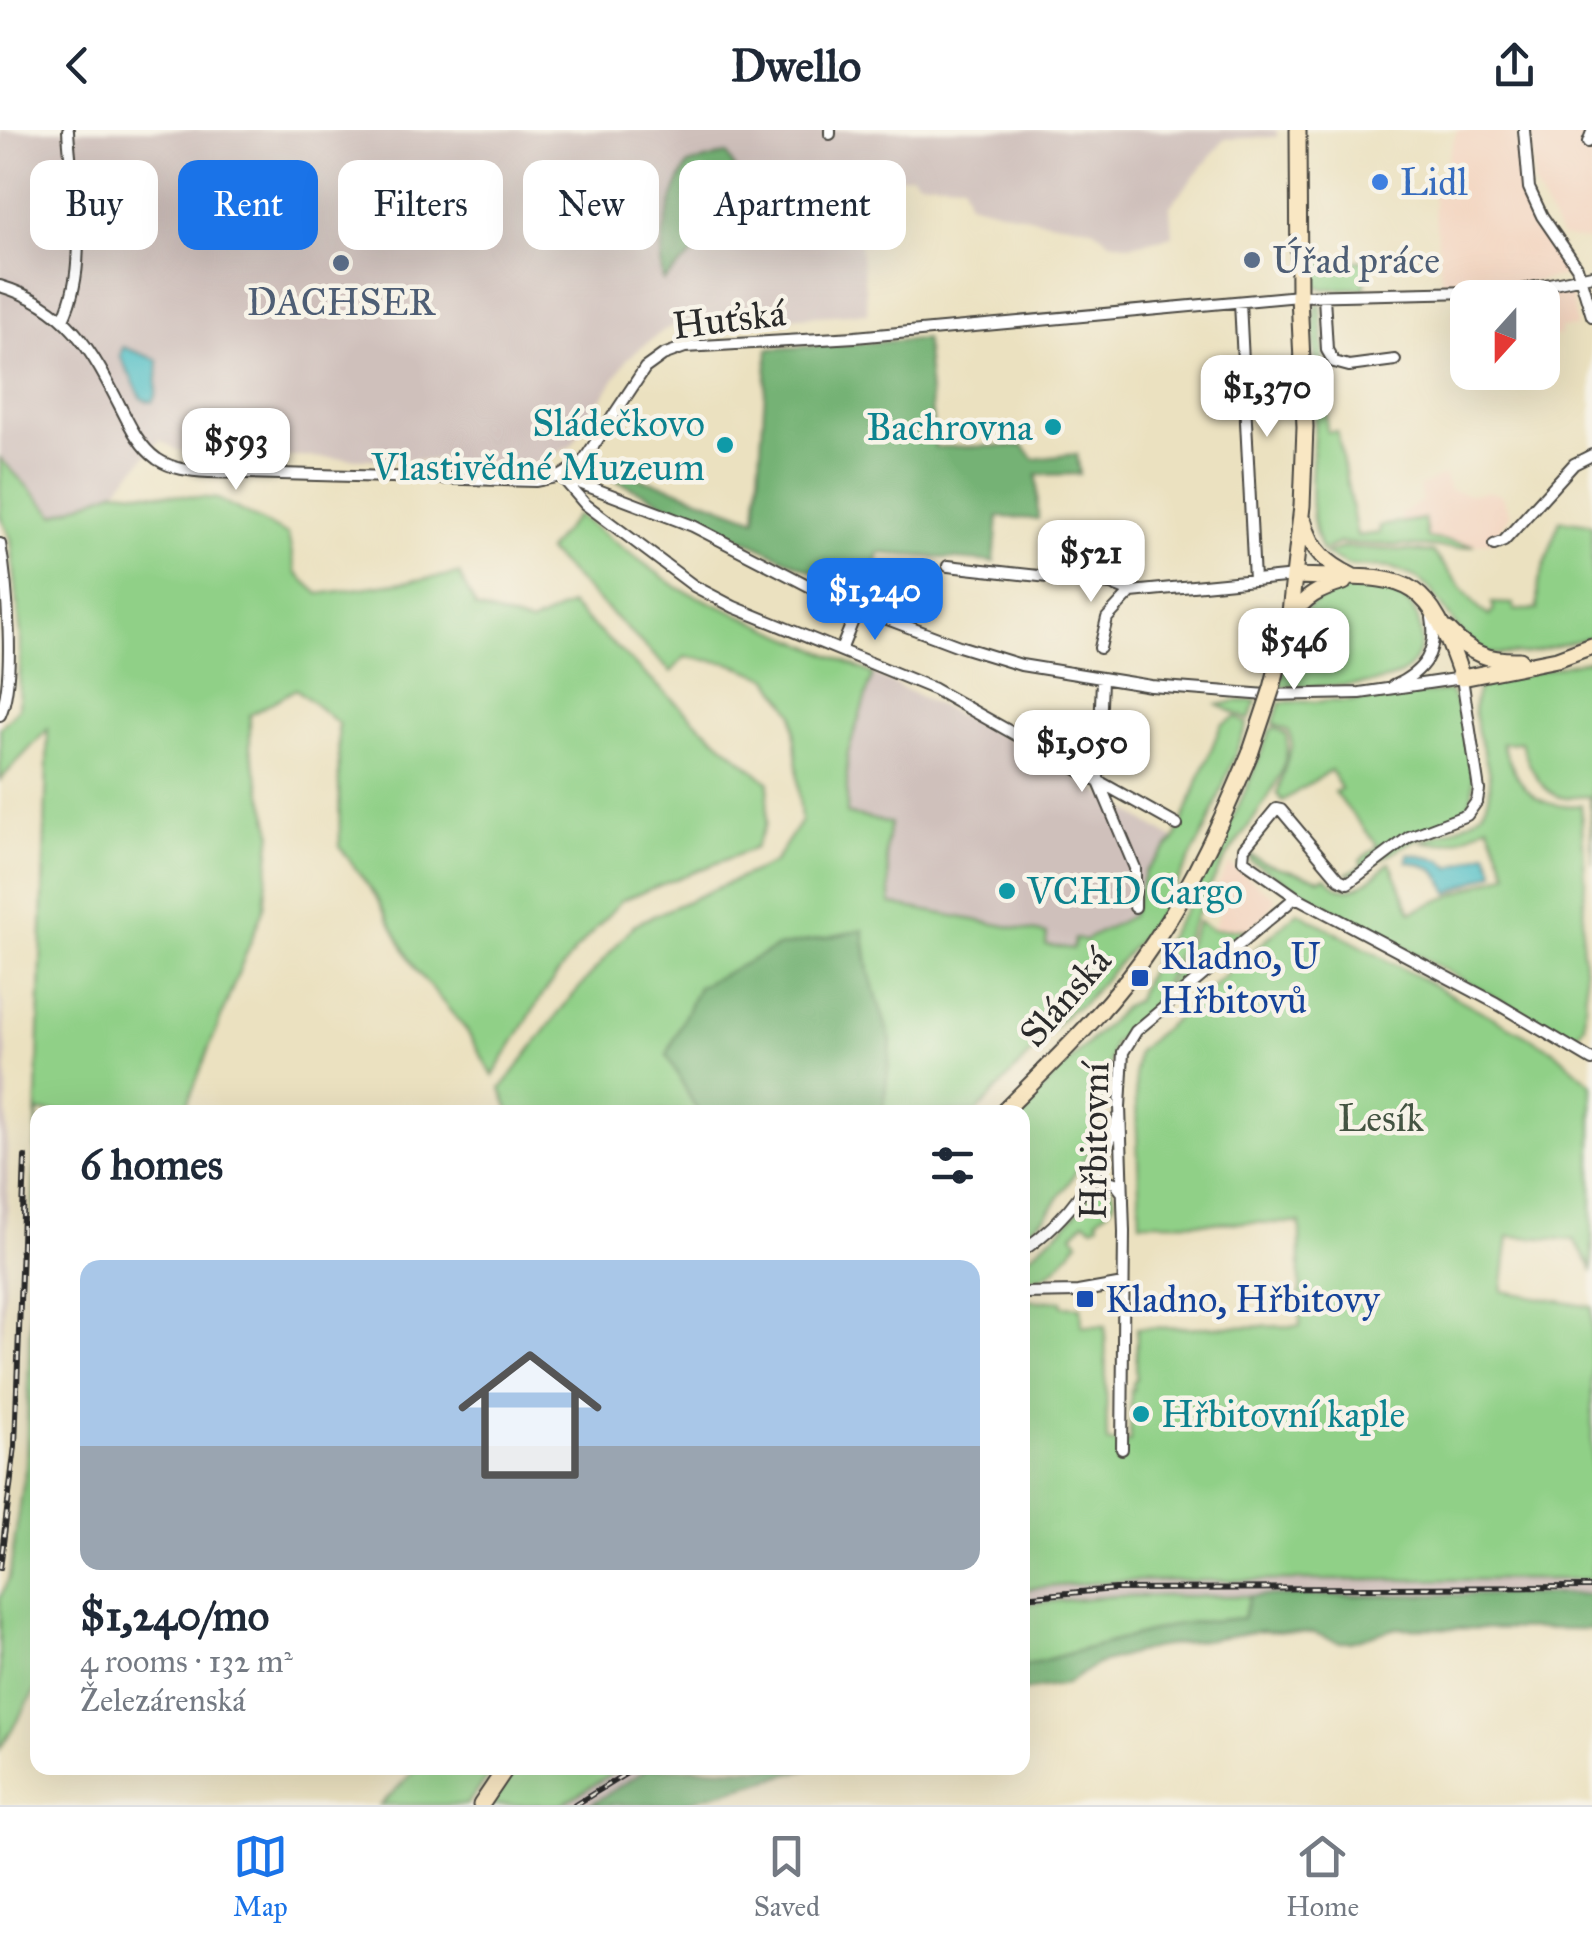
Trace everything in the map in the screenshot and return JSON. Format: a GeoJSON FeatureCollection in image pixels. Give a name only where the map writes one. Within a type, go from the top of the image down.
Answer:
{"type":"FeatureCollection","features":[{"type":"Feature","properties":{"kind":"main road","name":"Slánská"},"geometry":{"type":"LineString","coordinates":[[1011,1105],[1095,1019],[1154,942],[1229,804],[1272,688],[1289,621],[1302,509],[1305,427],[1298,130]]}},
{"type":"Feature","properties":{"kind":"main road"},"geometry":{"type":"LineString","coordinates":[[1302,509],[1309,541],[1325,560],[1356,578]]}},
{"type":"Feature","properties":{"kind":"main road"},"geometry":{"type":"LineString","coordinates":[[1295,576],[1381,576],[1411,586],[1466,647],[1492,660],[1587,648]]}},
{"type":"Feature","properties":{"kind":"main road"},"geometry":{"type":"LineString","coordinates":[[1289,621],[1300,602],[1318,591],[1356,578]]}},
{"type":"Feature","properties":{"kind":"main road"},"geometry":{"type":"LineString","coordinates":[[1431,609],[1462,678],[1587,648]]}},
{"type":"Feature","properties":{"kind":"main road"},"geometry":{"type":"LineString","coordinates":[[481,1805],[501,1775]]}},
{"type":"Feature","properties":{"kind":"street"},"geometry":{"type":"LineString","coordinates":[[63,319],[77,285],[77,209],[68,130]]}},
{"type":"Feature","properties":{"kind":"street"},"geometry":{"type":"LineString","coordinates":[[1524,130],[1529,188],[1542,216],[1586,276],[1592,316]]}},
{"type":"Feature","properties":{"kind":"street","name":"Huťská"},"geometry":{"type":"LineString","coordinates":[[562,476],[582,463],[645,368],[663,355],[685,347],[855,336],[1299,296],[1516,291],[1586,276]]}},
{"type":"Feature","properties":{"kind":"street"},"geometry":{"type":"LineString","coordinates":[[0,286],[40,300],[63,319],[90,348],[141,443],[159,460],[176,468],[227,473],[536,481],[562,476],[693,526],[810,587],[958,646],[1021,665],[1102,680],[1241,694],[1337,695],[1462,678],[1479,790],[1477,801],[1466,816],[1409,838],[1348,883],[1339,879],[1278,808],[1248,844],[1242,854],[1245,863],[1296,896],[1496,1003],[1592,1060]]}},
{"type":"Feature","properties":{"kind":"street"},"geometry":{"type":"LineString","coordinates":[[1324,296],[1326,350],[1334,362],[1349,366],[1395,360]]}},
{"type":"Feature","properties":{"kind":"street"},"geometry":{"type":"LineString","coordinates":[[1240,302],[1254,580]]}},
{"type":"Feature","properties":{"kind":"street"},"geometry":{"type":"LineString","coordinates":[[1494,545],[1504,541],[1574,464],[1592,455]]}},
{"type":"Feature","properties":{"kind":"street"},"geometry":{"type":"LineString","coordinates":[[562,476],[584,504],[694,586],[734,607],[934,689],[1177,825]]}},
{"type":"Feature","properties":{"kind":"street"},"geometry":{"type":"LineString","coordinates":[[0,544],[7,689],[0,715]]}},
{"type":"Feature","properties":{"kind":"street"},"geometry":{"type":"LineString","coordinates":[[948,566],[1111,584],[1131,592],[1295,576]]}},
{"type":"Feature","properties":{"kind":"street"},"geometry":{"type":"LineString","coordinates":[[1100,648],[1107,618],[1131,592]]}},
{"type":"Feature","properties":{"kind":"street"},"geometry":{"type":"LineString","coordinates":[[840,650],[858,608]]}},
{"type":"Feature","properties":{"kind":"street"},"geometry":{"type":"LineString","coordinates":[[1383,691],[1413,676],[1430,656],[1434,631],[1431,609]]}},
{"type":"Feature","properties":{"kind":"street","name":"Slánská"},"geometry":{"type":"LineString","coordinates":[[1102,680],[1098,780],[1135,868],[1135,907]]}},
{"type":"Feature","properties":{"kind":"street","name":"Hřbitovní"},"geometry":{"type":"LineString","coordinates":[[1122,1449],[1122,1052],[1130,1037],[1296,896]]}},
{"type":"Feature","properties":{"kind":"street"},"geometry":{"type":"LineString","coordinates":[[1030,1245],[1060,1221],[1094,1176],[1112,1139],[1120,1107]]}},
{"type":"Feature","properties":{"kind":"street"},"geometry":{"type":"LineString","coordinates":[[1094,1176],[1115,1183],[1123,1194]]}},
{"type":"Feature","properties":{"kind":"street"},"geometry":{"type":"LineString","coordinates":[[1030,1292],[1078,1292],[1123,1284]]}},
{"type":"Feature","properties":{"kind":"shaded area"},"geometry":{"type":"Polygon","coordinates":[[[0,130],[1277,130],[1277,137],[1225,139],[1170,206],[1172,236],[1130,245],[1110,241],[1091,227],[1041,220],[968,202],[963,183],[919,181],[906,176],[906,160],[679,160],[679,250],[861,250],[868,313],[678,324],[664,330],[628,358],[572,445],[544,462],[193,454],[160,440],[116,490],[55,515],[0,458],[0,130]]]}},
{"type":"Feature","properties":{"kind":"shaded area"},"geometry":{"type":"Polygon","coordinates":[[[1457,130],[1518,130],[1518,158],[1528,204],[1569,275],[1543,280],[1450,280],[1450,286],[1442,286],[1433,195],[1437,194],[1457,130]]]}},
{"type":"Feature","properties":{"kind":"shaded area"},"geometry":{"type":"Polygon","coordinates":[[[1531,130],[1589,130],[1592,241],[1561,237],[1534,186],[1531,130]]]}},
{"type":"Feature","properties":{"kind":"shaded area"},"geometry":{"type":"Polygon","coordinates":[[[1571,287],[1576,327],[1561,328],[1560,335],[1560,289],[1571,287]]]}},
{"type":"Feature","properties":{"kind":"shaded area"},"geometry":{"type":"Polygon","coordinates":[[[1444,475],[1449,490],[1501,495],[1510,513],[1494,541],[1475,545],[1427,538],[1424,519],[1402,523],[1400,514],[1422,501],[1419,487],[1444,475]]]}},
{"type":"Feature","properties":{"kind":"shaded area"},"geometry":{"type":"Polygon","coordinates":[[[873,674],[1037,753],[1175,840],[1145,872],[1131,916],[1073,950],[1045,945],[1046,934],[891,904],[886,849],[889,823],[847,814],[847,757],[873,674]]]}},
{"type":"Feature","properties":{"kind":"shaded area"},"geometry":{"type":"Polygon","coordinates":[[[1229,864],[1276,898],[1268,912],[1247,930],[1213,929],[1219,914],[1210,909],[1209,901],[1229,864]]]}},
{"type":"Feature","properties":{"kind":"shaded area"},"geometry":{"type":"Polygon","coordinates":[[[0,975],[7,1051],[8,1237],[0,1372],[0,975]]]}},
{"type":"Feature","properties":{"kind":"shaded area"},"geometry":{"type":"Polygon","coordinates":[[[1592,1579],[1592,1594],[1115,1596],[1030,1603],[1030,1588],[1115,1581],[1592,1579]]]}},
{"type":"Feature","properties":{"kind":"shaded area"},"geometry":{"type":"Polygon","coordinates":[[[609,1775],[638,1775],[590,1805],[560,1805],[609,1775]]]}},
{"type":"Feature","properties":{"kind":"green space"},"geometry":{"type":"Polygon","coordinates":[[[727,154],[730,160],[706,160],[727,154]]]}},
{"type":"Feature","properties":{"kind":"green space"},"geometry":{"type":"Polygon","coordinates":[[[679,184],[679,250],[698,250],[663,281],[663,238],[679,184]]]}},
{"type":"Feature","properties":{"kind":"green space"},"geometry":{"type":"Polygon","coordinates":[[[1317,261],[1365,261],[1365,288],[1315,286],[1313,265],[1317,261]]]}},
{"type":"Feature","properties":{"kind":"green space"},"geometry":{"type":"Polygon","coordinates":[[[1321,304],[1327,432],[1337,431],[1357,536],[1380,533],[1379,526],[1424,519],[1427,538],[1475,545],[1457,548],[1339,543],[1322,551],[1311,495],[1315,317],[1316,306],[1321,304]]]}},
{"type":"Feature","properties":{"kind":"green space"},"geometry":{"type":"Polygon","coordinates":[[[925,339],[935,447],[1023,446],[1034,459],[1077,454],[1080,474],[1037,475],[1038,519],[998,517],[994,562],[879,553],[870,598],[598,472],[604,457],[628,468],[625,475],[756,519],[768,349],[925,339]]]}},
{"type":"Feature","properties":{"kind":"green space"},"geometry":{"type":"Polygon","coordinates":[[[0,458],[55,515],[116,490],[218,499],[288,535],[296,573],[319,594],[459,574],[476,608],[530,624],[570,605],[769,783],[766,824],[755,848],[622,900],[575,951],[543,994],[493,1076],[467,1031],[416,970],[375,895],[340,847],[338,723],[296,689],[250,715],[250,748],[272,831],[264,907],[187,1105],[37,1105],[48,729],[0,780],[0,728],[19,708],[21,637],[11,539],[0,516],[0,458]]]}},
{"type":"Feature","properties":{"kind":"green space"},"geometry":{"type":"Polygon","coordinates":[[[577,515],[678,588],[873,674],[847,756],[847,814],[890,823],[886,849],[891,904],[1047,934],[1046,945],[1073,949],[1075,939],[1085,940],[1131,916],[1145,871],[1175,840],[1221,725],[1236,717],[1247,724],[1207,827],[1159,916],[1083,1004],[1069,1011],[983,1105],[884,1105],[891,1042],[869,972],[863,931],[667,1055],[694,1105],[507,1105],[501,1089],[568,1001],[635,924],[774,863],[801,821],[793,713],[769,678],[729,663],[685,657],[671,672],[547,551],[577,515]]]}},
{"type":"Feature","properties":{"kind":"green space"},"geometry":{"type":"Polygon","coordinates":[[[1560,520],[1592,524],[1592,637],[1524,654],[1488,654],[1462,634],[1430,589],[1415,577],[1392,568],[1349,566],[1325,554],[1345,547],[1433,552],[1489,616],[1494,610],[1492,603],[1513,604],[1514,610],[1537,610],[1538,584],[1560,520]]]}},
{"type":"Feature","properties":{"kind":"green space"},"geometry":{"type":"Polygon","coordinates":[[[1362,587],[1396,594],[1413,609],[1421,642],[1413,663],[1383,681],[1280,687],[1294,631],[1309,607],[1339,591],[1362,587]]]}},
{"type":"Feature","properties":{"kind":"green space"},"geometry":{"type":"Polygon","coordinates":[[[1592,659],[1592,863],[1590,797],[1557,796],[1542,785],[1521,742],[1502,743],[1515,772],[1530,792],[1550,804],[1581,805],[1586,991],[1584,1025],[1578,1034],[1563,1034],[1251,861],[1249,854],[1264,863],[1320,879],[1326,877],[1343,889],[1360,886],[1390,862],[1411,912],[1508,873],[1488,824],[1449,842],[1422,841],[1467,823],[1486,805],[1489,771],[1478,734],[1475,699],[1482,684],[1592,659]]]}},
{"type":"Feature","properties":{"kind":"green space"},"geometry":{"type":"Polygon","coordinates":[[[1449,691],[1464,725],[1471,757],[1473,786],[1469,804],[1459,815],[1354,874],[1348,873],[1362,865],[1360,860],[1378,846],[1334,792],[1341,789],[1331,770],[1282,801],[1277,794],[1292,744],[1289,731],[1273,724],[1280,702],[1351,701],[1449,691]]]}},
{"type":"Feature","properties":{"kind":"green space"},"geometry":{"type":"Polygon","coordinates":[[[1256,701],[1249,720],[1218,705],[1256,701]]]}},
{"type":"Feature","properties":{"kind":"green space"},"geometry":{"type":"Polygon","coordinates":[[[1270,729],[1286,734],[1287,750],[1275,784],[1207,892],[1165,982],[1163,1001],[1113,1044],[1087,1156],[1046,1216],[1030,1228],[1030,1105],[1026,1105],[1125,1006],[1137,1000],[1157,955],[1228,827],[1270,729]]]}},
{"type":"Feature","properties":{"kind":"green space","name":"Lesík"},"geometry":{"type":"Polygon","coordinates":[[[1298,912],[1553,1050],[1592,1084],[1592,1269],[1574,1240],[1509,1236],[1502,1291],[1592,1307],[1592,1579],[1115,1581],[1030,1588],[1030,1301],[1062,1301],[1062,1306],[1081,1307],[1082,1326],[1105,1326],[1107,1442],[1130,1442],[1137,1328],[1300,1326],[1300,1223],[1140,1222],[1137,1052],[1298,912]]]}},
{"type":"Feature","properties":{"kind":"green space"},"geometry":{"type":"Polygon","coordinates":[[[1198,922],[1212,929],[1247,930],[1166,998],[1168,984],[1198,922]]]}},
{"type":"Feature","properties":{"kind":"green space"},"geometry":{"type":"Polygon","coordinates":[[[863,930],[869,972],[891,1042],[884,1105],[694,1105],[667,1055],[698,987],[778,947],[863,930]]]}},
{"type":"Feature","properties":{"kind":"green space"},"geometry":{"type":"Polygon","coordinates":[[[1102,1182],[1112,1188],[1112,1206],[1097,1219],[1099,1223],[1093,1227],[1085,1221],[1073,1234],[1079,1241],[1062,1262],[1041,1277],[1030,1277],[1030,1255],[1064,1227],[1102,1182]]]}},
{"type":"Feature","properties":{"kind":"green space"},"geometry":{"type":"Polygon","coordinates":[[[30,1331],[30,1700],[0,1749],[0,1598],[9,1578],[26,1465],[30,1331]]]}},
{"type":"Feature","properties":{"kind":"green space"},"geometry":{"type":"Polygon","coordinates":[[[1592,1594],[1592,1629],[1396,1628],[1351,1642],[1314,1633],[1261,1631],[1152,1648],[1097,1664],[1066,1684],[1030,1690],[1030,1664],[1178,1624],[1243,1618],[1249,1596],[1592,1594]]]}},
{"type":"Feature","properties":{"kind":"green space"},"geometry":{"type":"Polygon","coordinates":[[[1115,1596],[1249,1596],[1243,1618],[1178,1624],[1030,1664],[1030,1603],[1115,1596]]]}},
{"type":"Feature","properties":{"kind":"green space"},"geometry":{"type":"Polygon","coordinates":[[[411,1775],[490,1775],[466,1805],[380,1805],[411,1775]]]}},
{"type":"Feature","properties":{"kind":"green space"},"geometry":{"type":"Polygon","coordinates":[[[509,1775],[609,1775],[560,1805],[487,1805],[509,1775]]]}},
{"type":"Feature","properties":{"kind":"green space"},"geometry":{"type":"Polygon","coordinates":[[[638,1775],[785,1775],[676,1805],[590,1805],[638,1775]]]}},
{"type":"Feature","properties":{"kind":"water"},"geometry":{"type":"Polygon","coordinates":[[[123,347],[158,360],[152,402],[142,399],[120,356],[123,347]]]}},
{"type":"Feature","properties":{"kind":"water"},"geometry":{"type":"Polygon","coordinates":[[[1487,852],[1495,872],[1449,893],[1434,870],[1407,861],[1408,854],[1442,860],[1451,868],[1487,852]]]}},
{"type":"Feature","properties":{"kind":"railway"},"geometry":{"type":"LineString","coordinates":[[0,1568],[15,1446],[25,1157]]}},
{"type":"Feature","properties":{"kind":"railway"},"geometry":{"type":"LineString","coordinates":[[1030,1596],[1115,1589],[1592,1587]]}},
{"type":"Feature","properties":{"kind":"railway"},"geometry":{"type":"LineString","coordinates":[[575,1805],[624,1775]]}},
{"type":"Feature","properties":{"kind":"place","name":"Lidl"},"geometry":{"type":"Point","coordinates":[1380,182]}},
{"type":"Feature","properties":{"kind":"place","name":"Úřad práce"},"geometry":{"type":"Point","coordinates":[1252,260]}},
{"type":"Feature","properties":{"kind":"place","name":"DACHSER"},"geometry":{"type":"Point","coordinates":[341,263]}},
{"type":"Feature","properties":{"kind":"place","name":"Bachrovna"},"geometry":{"type":"Point","coordinates":[1053,427]}},
{"type":"Feature","properties":{"kind":"place","name":"Sládečkovo Vlastivědné Muzeum"},"geometry":{"type":"Point","coordinates":[725,445]}},
{"type":"Feature","properties":{"kind":"place","name":"VCHD Cargo"},"geometry":{"type":"Point","coordinates":[1007,891]}},
{"type":"Feature","properties":{"kind":"place","name":"Kladno, U Hřbitovů"},"geometry":{"type":"Point","coordinates":[1140,978]}},
{"type":"Feature","properties":{"kind":"place","name":"Kladno, Hřbitovy"},"geometry":{"type":"Point","coordinates":[1085,1299]}},
{"type":"Feature","properties":{"kind":"place","name":"Hřbitovní kaple"},"geometry":{"type":"Point","coordinates":[1141,1414]}}]}
